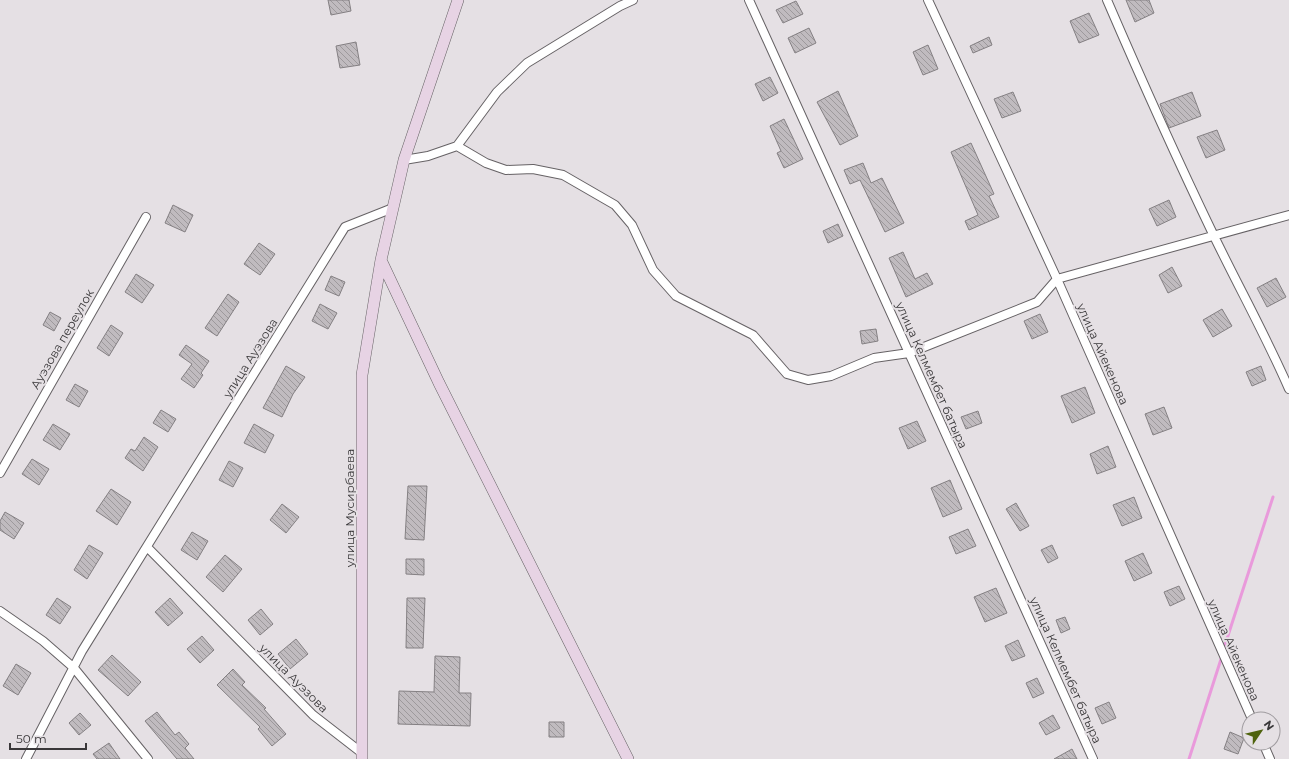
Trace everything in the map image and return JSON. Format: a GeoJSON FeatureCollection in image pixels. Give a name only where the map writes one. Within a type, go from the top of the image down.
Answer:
{"type":"FeatureCollection","features":[{"type":"Feature","properties":{"kind":"main road","name":"улица Мусирбаева"},"geometry":{"type":"LineString","coordinates":[[362,756],[362,375],[381,260],[404,160],[458,0]]}},
{"type":"Feature","properties":{"kind":"main road"},"geometry":{"type":"LineString","coordinates":[[381,260],[439,383],[628,759]]}},
{"type":"Feature","properties":{"kind":"street"},"geometry":{"type":"LineString","coordinates":[[404,160],[428,156],[458,146],[497,92],[528,63],[620,6],[633,0]]}},
{"type":"Feature","properties":{"kind":"street","name":"улица Келмембет батыра"},"geometry":{"type":"LineString","coordinates":[[749,0],[1093,759]]}},
{"type":"Feature","properties":{"kind":"street","name":"улица Айекенова"},"geometry":{"type":"LineString","coordinates":[[928,0],[1057,279],[1248,711]]}},
{"type":"Feature","properties":{"kind":"street"},"geometry":{"type":"LineString","coordinates":[[1107,0],[1154,107],[1214,236],[1273,352],[1289,389]]}},
{"type":"Feature","properties":{"kind":"street"},"geometry":{"type":"LineString","coordinates":[[458,146],[486,163],[506,170],[532,169],[563,174],[615,205],[632,225],[653,270],[676,296],[753,335],[787,374],[808,380],[831,376],[874,358],[909,353],[1037,302],[1057,279],[1289,215]]}},
{"type":"Feature","properties":{"kind":"street","name":"улица Ауэзова"},"geometry":{"type":"LineString","coordinates":[[26,759],[74,668],[147,546],[345,227],[393,208]]}},
{"type":"Feature","properties":{"kind":"street","name":"Ауэзова переулок"},"geometry":{"type":"LineString","coordinates":[[0,473],[146,217]]}},
{"type":"Feature","properties":{"kind":"street","name":"улица Ауэзова"},"geometry":{"type":"LineString","coordinates":[[147,546],[313,715],[362,756]]}},
{"type":"Feature","properties":{"kind":"street"},"geometry":{"type":"LineString","coordinates":[[0,611],[43,641],[74,668],[148,759]]}},
{"type":"Feature","properties":{"kind":"building"},"geometry":{"type":"Polygon","coordinates":[[[328,0],[349,0],[351,11],[331,15],[328,0]]]}},
{"type":"Feature","properties":{"kind":"building"},"geometry":{"type":"Polygon","coordinates":[[[1126,0],[1149,0],[1154,13],[1135,22],[1126,0]]]}},
{"type":"Feature","properties":{"kind":"building"},"geometry":{"type":"Polygon","coordinates":[[[796,1],[803,14],[783,23],[776,10],[796,1]]]}},
{"type":"Feature","properties":{"kind":"building"},"geometry":{"type":"Polygon","coordinates":[[[1089,13],[1099,35],[1079,43],[1070,21],[1089,13]]]}},
{"type":"Feature","properties":{"kind":"building"},"geometry":{"type":"Polygon","coordinates":[[[809,28],[816,43],[795,53],[788,38],[809,28]]]}},
{"type":"Feature","properties":{"kind":"building"},"geometry":{"type":"Polygon","coordinates":[[[989,37],[992,45],[973,53],[970,46],[989,37]]]}},
{"type":"Feature","properties":{"kind":"building"},"geometry":{"type":"Polygon","coordinates":[[[356,42],[360,65],[340,68],[336,46],[356,42]]]}},
{"type":"Feature","properties":{"kind":"building"},"geometry":{"type":"Polygon","coordinates":[[[928,45],[938,69],[923,75],[913,52],[928,45]]]}},
{"type":"Feature","properties":{"kind":"building"},"geometry":{"type":"Polygon","coordinates":[[[770,77],[778,93],[763,101],[755,84],[770,77]]]}},
{"type":"Feature","properties":{"kind":"building"},"geometry":{"type":"Polygon","coordinates":[[[838,91],[858,136],[840,145],[817,102],[838,91]]]}},
{"type":"Feature","properties":{"kind":"building"},"geometry":{"type":"Polygon","coordinates":[[[1013,92],[1021,111],[1002,118],[994,99],[1013,92]]]}},
{"type":"Feature","properties":{"kind":"building"},"geometry":{"type":"Polygon","coordinates":[[[1192,92],[1201,116],[1169,128],[1160,104],[1192,92]]]}},
{"type":"Feature","properties":{"kind":"building"},"geometry":{"type":"Polygon","coordinates":[[[784,119],[803,159],[784,168],[777,153],[781,151],[770,126],[784,119]]]}},
{"type":"Feature","properties":{"kind":"building"},"geometry":{"type":"Polygon","coordinates":[[[1217,130],[1225,150],[1206,158],[1197,137],[1217,130]]]}},
{"type":"Feature","properties":{"kind":"building"},"geometry":{"type":"Polygon","coordinates":[[[971,143],[994,194],[989,196],[999,217],[969,230],[965,221],[978,215],[951,152],[971,143]]]}},
{"type":"Feature","properties":{"kind":"building"},"geometry":{"type":"Polygon","coordinates":[[[863,163],[871,183],[882,178],[904,223],[885,232],[860,180],[850,184],[844,170],[863,163]]]}},
{"type":"Feature","properties":{"kind":"building"},"geometry":{"type":"Polygon","coordinates":[[[1169,200],[1176,217],[1157,226],[1149,209],[1169,200]]]}},
{"type":"Feature","properties":{"kind":"building"},"geometry":{"type":"Polygon","coordinates":[[[173,205],[193,215],[185,232],[165,223],[173,205]]]}},
{"type":"Feature","properties":{"kind":"building"},"geometry":{"type":"Polygon","coordinates":[[[838,224],[843,236],[828,243],[823,231],[838,224]]]}},
{"type":"Feature","properties":{"kind":"building"},"geometry":{"type":"Polygon","coordinates":[[[259,243],[275,254],[260,275],[244,264],[259,243]]]}},
{"type":"Feature","properties":{"kind":"building"},"geometry":{"type":"Polygon","coordinates":[[[903,252],[915,279],[927,273],[933,284],[906,297],[889,258],[903,252]]]}},
{"type":"Feature","properties":{"kind":"building"},"geometry":{"type":"Polygon","coordinates":[[[1172,267],[1182,286],[1168,293],[1159,275],[1172,267]]]}},
{"type":"Feature","properties":{"kind":"building"},"geometry":{"type":"Polygon","coordinates":[[[136,274],[154,285],[142,303],[125,292],[136,274]]]}},
{"type":"Feature","properties":{"kind":"building"},"geometry":{"type":"Polygon","coordinates":[[[331,276],[345,282],[339,296],[325,290],[331,276]]]}},
{"type":"Feature","properties":{"kind":"building"},"geometry":{"type":"Polygon","coordinates":[[[1276,278],[1286,297],[1267,307],[1257,288],[1276,278]]]}},
{"type":"Feature","properties":{"kind":"building"},"geometry":{"type":"Polygon","coordinates":[[[228,294],[239,302],[217,336],[205,328],[228,294]]]}},
{"type":"Feature","properties":{"kind":"building"},"geometry":{"type":"Polygon","coordinates":[[[320,304],[337,313],[328,329],[312,321],[320,304]]]}},
{"type":"Feature","properties":{"kind":"building"},"geometry":{"type":"Polygon","coordinates":[[[1222,309],[1232,326],[1213,337],[1203,320],[1222,309]]]}},
{"type":"Feature","properties":{"kind":"building"},"geometry":{"type":"Polygon","coordinates":[[[50,312],[61,318],[54,331],[43,325],[50,312]]]}},
{"type":"Feature","properties":{"kind":"building"},"geometry":{"type":"Polygon","coordinates":[[[1040,314],[1048,332],[1032,339],[1024,321],[1040,314]]]}},
{"type":"Feature","properties":{"kind":"building"},"geometry":{"type":"Polygon","coordinates":[[[111,325],[123,333],[109,356],[97,348],[111,325]]]}},
{"type":"Feature","properties":{"kind":"building"},"geometry":{"type":"Polygon","coordinates":[[[876,329],[878,341],[862,344],[860,331],[876,329]]]}},
{"type":"Feature","properties":{"kind":"building"},"geometry":{"type":"Polygon","coordinates":[[[186,345],[209,361],[201,373],[203,375],[194,388],[181,379],[192,364],[179,355],[186,345]]]}},
{"type":"Feature","properties":{"kind":"building"},"geometry":{"type":"Polygon","coordinates":[[[286,366],[305,377],[293,394],[282,417],[263,408],[286,366]]]}},
{"type":"Feature","properties":{"kind":"building"},"geometry":{"type":"Polygon","coordinates":[[[1261,366],[1266,380],[1252,386],[1246,372],[1261,366]]]}},
{"type":"Feature","properties":{"kind":"building"},"geometry":{"type":"Polygon","coordinates":[[[75,384],[88,391],[79,407],[66,400],[75,384]]]}},
{"type":"Feature","properties":{"kind":"building"},"geometry":{"type":"Polygon","coordinates":[[[1085,387],[1095,413],[1072,423],[1061,396],[1085,387]]]}},
{"type":"Feature","properties":{"kind":"building"},"geometry":{"type":"Polygon","coordinates":[[[1164,407],[1172,428],[1153,435],[1145,414],[1164,407]]]}},
{"type":"Feature","properties":{"kind":"building"},"geometry":{"type":"Polygon","coordinates":[[[161,410],[176,419],[168,432],[153,423],[161,410]]]}},
{"type":"Feature","properties":{"kind":"building"},"geometry":{"type":"Polygon","coordinates":[[[978,411],[982,423],[966,429],[961,417],[978,411]]]}},
{"type":"Feature","properties":{"kind":"building"},"geometry":{"type":"Polygon","coordinates":[[[917,421],[926,441],[908,449],[899,428],[917,421]]]}},
{"type":"Feature","properties":{"kind":"building"},"geometry":{"type":"Polygon","coordinates":[[[53,424],[70,434],[60,450],[43,440],[53,424]]]}},
{"type":"Feature","properties":{"kind":"building"},"geometry":{"type":"Polygon","coordinates":[[[254,424],[274,435],[265,453],[244,443],[254,424]]]}},
{"type":"Feature","properties":{"kind":"building"},"geometry":{"type":"Polygon","coordinates":[[[144,437],[158,447],[143,471],[125,458],[131,449],[135,451],[144,437]]]}},
{"type":"Feature","properties":{"kind":"building"},"geometry":{"type":"Polygon","coordinates":[[[1108,446],[1116,467],[1097,474],[1090,454],[1108,446]]]}},
{"type":"Feature","properties":{"kind":"building"},"geometry":{"type":"Polygon","coordinates":[[[32,459],[49,469],[39,485],[22,474],[32,459]]]}},
{"type":"Feature","properties":{"kind":"building"},"geometry":{"type":"Polygon","coordinates":[[[229,461],[243,468],[233,487],[219,480],[229,461]]]}},
{"type":"Feature","properties":{"kind":"building"},"geometry":{"type":"Polygon","coordinates":[[[950,480],[962,509],[943,517],[931,488],[950,480]]]}},
{"type":"Feature","properties":{"kind":"building"},"geometry":{"type":"Polygon","coordinates":[[[408,486],[427,486],[424,540],[405,539],[408,486]]]}},
{"type":"Feature","properties":{"kind":"building"},"geometry":{"type":"Polygon","coordinates":[[[111,489],[131,502],[117,525],[96,511],[111,489]]]}},
{"type":"Feature","properties":{"kind":"building"},"geometry":{"type":"Polygon","coordinates":[[[1134,497],[1142,518],[1122,526],[1113,505],[1134,497]]]}},
{"type":"Feature","properties":{"kind":"building"},"geometry":{"type":"Polygon","coordinates":[[[1016,503],[1029,526],[1020,531],[1006,509],[1016,503]]]}},
{"type":"Feature","properties":{"kind":"building"},"geometry":{"type":"Polygon","coordinates":[[[282,504],[299,517],[286,533],[270,520],[282,504]]]}},
{"type":"Feature","properties":{"kind":"building"},"geometry":{"type":"Polygon","coordinates":[[[5,512],[24,523],[14,539],[0,530],[0,521],[5,512]]]}},
{"type":"Feature","properties":{"kind":"building"},"geometry":{"type":"Polygon","coordinates":[[[968,529],[976,546],[956,554],[949,537],[968,529]]]}},
{"type":"Feature","properties":{"kind":"building"},"geometry":{"type":"Polygon","coordinates":[[[192,532],[208,541],[197,560],[181,550],[192,532]]]}},
{"type":"Feature","properties":{"kind":"building"},"geometry":{"type":"Polygon","coordinates":[[[89,545],[103,553],[87,579],[74,570],[89,545]]]}},
{"type":"Feature","properties":{"kind":"building"},"geometry":{"type":"Polygon","coordinates":[[[1052,545],[1058,558],[1048,563],[1041,550],[1052,545]]]}},
{"type":"Feature","properties":{"kind":"building"},"geometry":{"type":"Polygon","coordinates":[[[1143,553],[1152,573],[1134,581],[1125,561],[1143,553]]]}},
{"type":"Feature","properties":{"kind":"building"},"geometry":{"type":"Polygon","coordinates":[[[225,555],[242,569],[223,592],[206,577],[225,555]]]}},
{"type":"Feature","properties":{"kind":"building"},"geometry":{"type":"Polygon","coordinates":[[[406,559],[424,559],[424,575],[406,574],[406,559]]]}},
{"type":"Feature","properties":{"kind":"building"},"geometry":{"type":"Polygon","coordinates":[[[1179,586],[1185,599],[1170,606],[1164,592],[1179,586]]]}},
{"type":"Feature","properties":{"kind":"building"},"geometry":{"type":"Polygon","coordinates":[[[996,588],[1007,613],[985,622],[974,597],[996,588]]]}},
{"type":"Feature","properties":{"kind":"building"},"geometry":{"type":"Polygon","coordinates":[[[57,598],[71,607],[60,624],[46,615],[57,598]]]}},
{"type":"Feature","properties":{"kind":"building"},"geometry":{"type":"Polygon","coordinates":[[[170,598],[183,613],[168,626],[155,612],[170,598]]]}},
{"type":"Feature","properties":{"kind":"building"},"geometry":{"type":"Polygon","coordinates":[[[407,598],[425,598],[423,648],[406,648],[407,598]]]}},
{"type":"Feature","properties":{"kind":"building"},"geometry":{"type":"Polygon","coordinates":[[[261,609],[273,624],[260,635],[248,620],[261,609]]]}},
{"type":"Feature","properties":{"kind":"building"},"geometry":{"type":"Polygon","coordinates":[[[1065,617],[1070,629],[1061,633],[1056,620],[1065,617]]]}},
{"type":"Feature","properties":{"kind":"building"},"geometry":{"type":"Polygon","coordinates":[[[202,636],[214,650],[200,663],[187,649],[202,636]]]}},
{"type":"Feature","properties":{"kind":"building"},"geometry":{"type":"Polygon","coordinates":[[[296,639],[308,654],[290,669],[278,654],[296,639]]]}},
{"type":"Feature","properties":{"kind":"building"},"geometry":{"type":"Polygon","coordinates":[[[1018,640],[1025,656],[1012,661],[1005,646],[1018,640]]]}},
{"type":"Feature","properties":{"kind":"building"},"geometry":{"type":"Polygon","coordinates":[[[112,655],[141,682],[128,696],[98,670],[112,655]]]}},
{"type":"Feature","properties":{"kind":"building"},"geometry":{"type":"Polygon","coordinates":[[[435,656],[460,657],[459,693],[471,693],[470,726],[398,724],[399,691],[434,692],[435,656]]]}},
{"type":"Feature","properties":{"kind":"building"},"geometry":{"type":"Polygon","coordinates":[[[16,664],[31,673],[18,695],[3,686],[16,664]]]}},
{"type":"Feature","properties":{"kind":"building"},"geometry":{"type":"Polygon","coordinates":[[[233,669],[245,682],[242,685],[266,708],[264,709],[286,734],[272,746],[258,729],[260,727],[217,685],[233,669]]]}},
{"type":"Feature","properties":{"kind":"building"},"geometry":{"type":"Polygon","coordinates":[[[1037,678],[1044,693],[1033,698],[1026,683],[1037,678]]]}},
{"type":"Feature","properties":{"kind":"building"},"geometry":{"type":"Polygon","coordinates":[[[1109,702],[1116,718],[1102,724],[1095,708],[1109,702]]]}},
{"type":"Feature","properties":{"kind":"building"},"geometry":{"type":"Polygon","coordinates":[[[157,712],[175,735],[179,732],[189,744],[185,748],[194,759],[177,759],[145,721],[157,712]]]}},
{"type":"Feature","properties":{"kind":"building"},"geometry":{"type":"Polygon","coordinates":[[[80,713],[91,725],[79,735],[69,723],[80,713]]]}},
{"type":"Feature","properties":{"kind":"building"},"geometry":{"type":"Polygon","coordinates":[[[1053,715],[1060,728],[1046,735],[1039,723],[1053,715]]]}},
{"type":"Feature","properties":{"kind":"building"},"geometry":{"type":"Polygon","coordinates":[[[549,722],[564,722],[564,737],[549,737],[549,722]]]}},
{"type":"Feature","properties":{"kind":"building"},"geometry":{"type":"Polygon","coordinates":[[[1230,732],[1241,737],[1241,746],[1238,754],[1224,749],[1230,732]]]}},
{"type":"Feature","properties":{"kind":"building"},"geometry":{"type":"Polygon","coordinates":[[[109,743],[120,759],[97,759],[93,754],[109,743]]]}},
{"type":"Feature","properties":{"kind":"building"},"geometry":{"type":"Polygon","coordinates":[[[1072,749],[1077,759],[1054,759],[1072,749]]]}},
{"type":"Feature","properties":{"kind":"waterway"},"geometry":{"type":"LineString","coordinates":[[1223,651],[1273,497]]}},
{"type":"Feature","properties":{"kind":"waterway"},"geometry":{"type":"LineString","coordinates":[[1189,759],[1222,656]]}}]}
